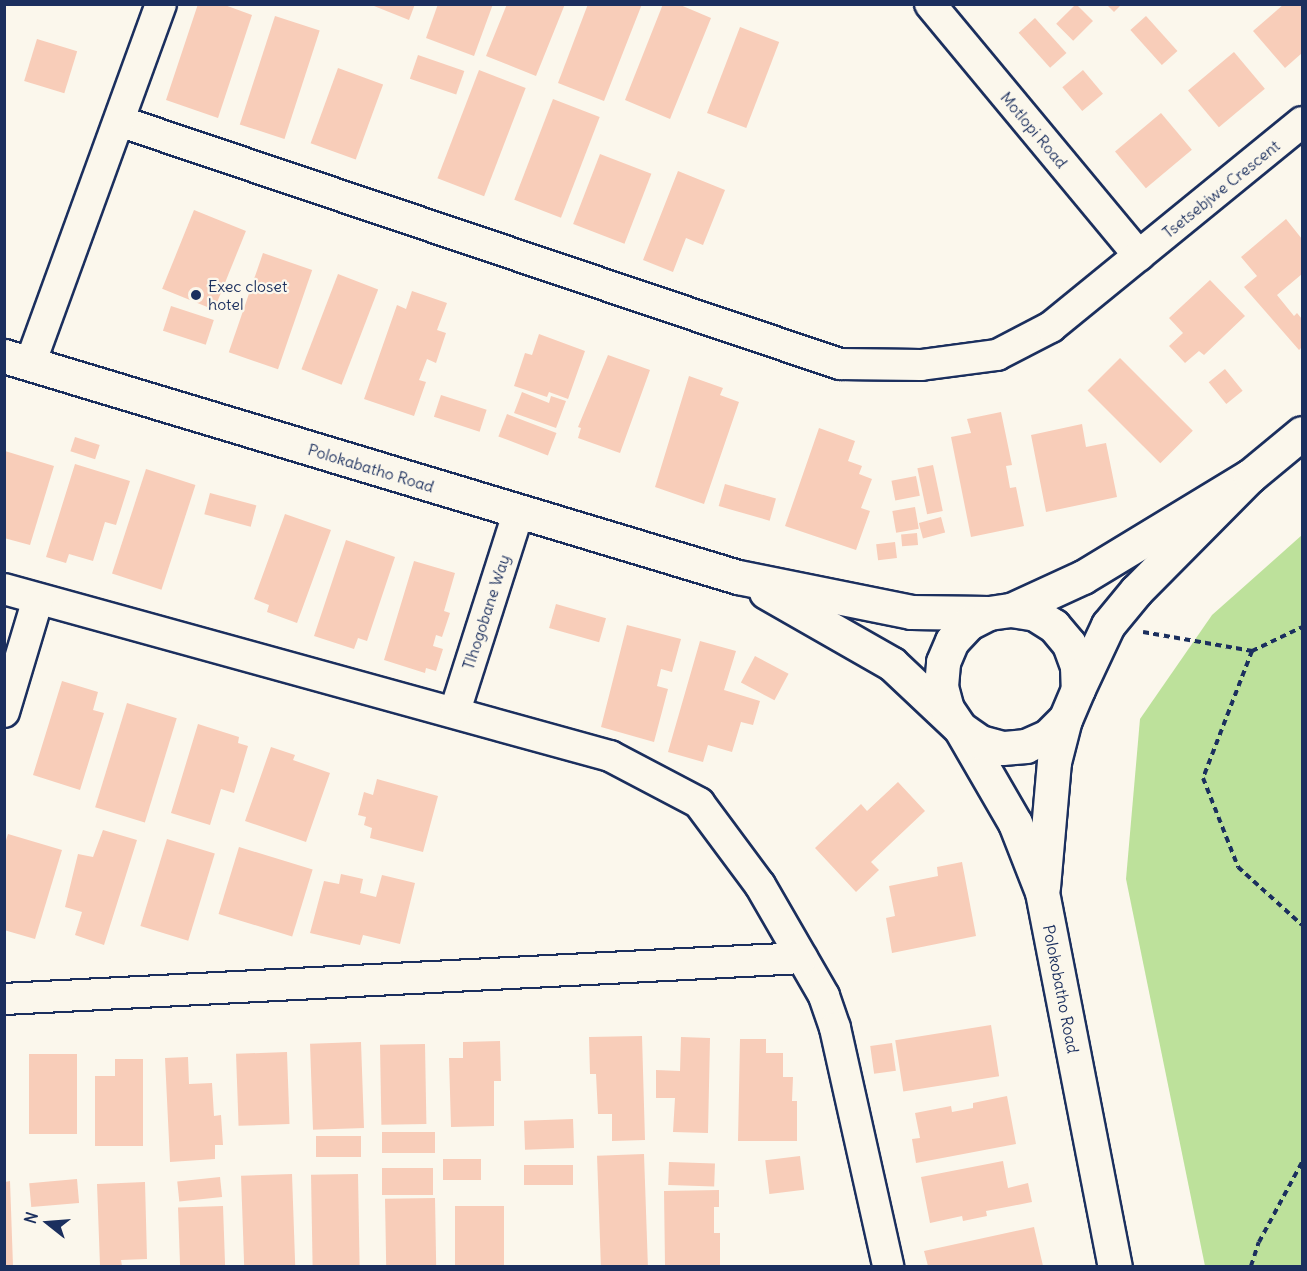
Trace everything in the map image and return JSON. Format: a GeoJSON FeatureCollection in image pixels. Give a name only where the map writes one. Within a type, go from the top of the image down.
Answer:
{"type":"FeatureCollection","features":[{"type":"Feature","properties":{"kind":"street"},"geometry":{"type":"LineString","coordinates":[[17,360],[119,121],[161,4]]}},
{"type":"Feature","properties":{"kind":"street","name":"Motlopi Road"},"geometry":{"type":"LineString","coordinates":[[930,4],[1139,256]]}},
{"type":"Feature","properties":{"kind":"street","name":"Tsetsebjwe Crescent"},"geometry":{"type":"LineString","coordinates":[[119,121],[840,364],[921,365],[997,356],[1051,327],[1302,122]]}},
{"type":"Feature","properties":{"kind":"street","name":"Polokabatho Road"},"geometry":{"type":"LineString","coordinates":[[17,360],[518,513],[738,577]]}},
{"type":"Feature","properties":{"kind":"street"},"geometry":{"type":"LineString","coordinates":[[1042,892],[1054,762],[1065,719],[1107,625],[1250,476],[1302,433]]}},
{"type":"Feature","properties":{"kind":"street"},"geometry":{"type":"LineString","coordinates":[[960,728],[947,709],[941,686],[943,662],[952,640],[969,623],[1093,572],[1250,476]]}},
{"type":"Feature","properties":{"kind":"street","name":"Tlhogobane Way"},"geometry":{"type":"LineString","coordinates":[[454,711],[518,513]]}},
{"type":"Feature","properties":{"kind":"street"},"geometry":{"type":"LineString","coordinates":[[738,577],[911,612],[1000,611],[1035,615],[1054,627],[1069,644],[1077,666],[1078,689]]}},
{"type":"Feature","properties":{"kind":"street"},"geometry":{"type":"LineString","coordinates":[[738,577],[892,664],[960,728],[980,742],[1010,747],[1026,746],[1048,736],[1065,719]]}},
{"type":"Feature","properties":{"kind":"street"},"geometry":{"type":"LineString","coordinates":[[4,589],[454,711],[610,756],[699,803],[760,885],[824,996],[835,1028],[888,1266]]}},
{"type":"Feature","properties":{"kind":"street"},"geometry":{"type":"LineString","coordinates":[[4,712],[38,599]]}},
{"type":"Feature","properties":{"kind":"street","name":"Polokobatho Road"},"geometry":{"type":"LineString","coordinates":[[960,728],[1015,823],[1042,892],[1115,1266]]}},
{"type":"Feature","properties":{"kind":"street"},"geometry":{"type":"LineString","coordinates":[[4,999],[802,958]]}},
{"type":"Feature","properties":{"kind":"path"},"geometry":{"type":"LineString","coordinates":[[1107,625],[1252,651],[1302,627]]}},
{"type":"Feature","properties":{"kind":"path"},"geometry":{"type":"LineString","coordinates":[[1252,651],[1203,778],[1238,867],[1302,925]]}},
{"type":"Feature","properties":{"kind":"path"},"geometry":{"type":"LineString","coordinates":[[1251,1266],[1259,1242],[1302,1162]]}},
{"type":"Feature","properties":{"kind":"green space"},"geometry":{"type":"Polygon","coordinates":[[[1302,535],[1302,1266],[1205,1266],[1126,879],[1140,719],[1212,615],[1302,535]]]}},
{"type":"Feature","properties":{"kind":"building"},"geometry":{"type":"Polygon","coordinates":[[[198,4],[222,4],[252,15],[218,118],[166,100],[198,4]]]}},
{"type":"Feature","properties":{"kind":"building"},"geometry":{"type":"Polygon","coordinates":[[[369,4],[415,4],[409,20],[369,4]]]}},
{"type":"Feature","properties":{"kind":"building"},"geometry":{"type":"Polygon","coordinates":[[[438,4],[493,4],[474,56],[426,38],[438,4]]]}},
{"type":"Feature","properties":{"kind":"building"},"geometry":{"type":"Polygon","coordinates":[[[507,4],[565,4],[536,76],[486,56],[507,4]]]}},
{"type":"Feature","properties":{"kind":"building"},"geometry":{"type":"Polygon","coordinates":[[[588,4],[642,4],[604,101],[558,83],[588,4]]]}},
{"type":"Feature","properties":{"kind":"building"},"geometry":{"type":"Polygon","coordinates":[[[663,4],[678,4],[711,18],[670,119],[625,100],[663,4]]]}},
{"type":"Feature","properties":{"kind":"building"},"geometry":{"type":"Polygon","coordinates":[[[1076,4],[1093,21],[1073,41],[1056,24],[1076,4]]]}},
{"type":"Feature","properties":{"kind":"building"},"geometry":{"type":"Polygon","coordinates":[[[1284,4],[1302,4],[1302,53],[1285,68],[1253,31],[1284,4]]]}},
{"type":"Feature","properties":{"kind":"building"},"geometry":{"type":"Polygon","coordinates":[[[1107,5],[1121,5],[1114,12],[1107,5]]]}},
{"type":"Feature","properties":{"kind":"building"},"geometry":{"type":"Polygon","coordinates":[[[275,16],[320,31],[284,139],[240,124],[275,16]]]}},
{"type":"Feature","properties":{"kind":"building"},"geometry":{"type":"Polygon","coordinates":[[[1146,16],[1177,51],[1162,65],[1130,30],[1146,16]]]}},
{"type":"Feature","properties":{"kind":"building"},"geometry":{"type":"Polygon","coordinates":[[[1035,18],[1066,53],[1050,68],[1019,33],[1035,18]]]}},
{"type":"Feature","properties":{"kind":"building"},"geometry":{"type":"Polygon","coordinates":[[[740,27],[779,42],[746,128],[707,113],[740,27]]]}},
{"type":"Feature","properties":{"kind":"building"},"geometry":{"type":"Polygon","coordinates":[[[37,39],[77,51],[64,93],[24,81],[37,39]]]}},
{"type":"Feature","properties":{"kind":"building"},"geometry":{"type":"Polygon","coordinates":[[[1234,52],[1265,89],[1219,127],[1188,91],[1234,52]]]}},
{"type":"Feature","properties":{"kind":"building"},"geometry":{"type":"Polygon","coordinates":[[[418,55],[464,71],[456,95],[410,79],[418,55]]]}},
{"type":"Feature","properties":{"kind":"building"},"geometry":{"type":"Polygon","coordinates":[[[338,68],[383,84],[356,160],[311,143],[338,68]]]}},
{"type":"Feature","properties":{"kind":"building"},"geometry":{"type":"Polygon","coordinates":[[[479,70],[526,88],[484,196],[437,178],[479,70]]]}},
{"type":"Feature","properties":{"kind":"building"},"geometry":{"type":"Polygon","coordinates":[[[1083,70],[1103,94],[1082,111],[1062,87],[1083,70]]]}},
{"type":"Feature","properties":{"kind":"building"},"geometry":{"type":"Polygon","coordinates":[[[553,99],[600,117],[561,218],[514,200],[553,99]]]}},
{"type":"Feature","properties":{"kind":"building"},"geometry":{"type":"Polygon","coordinates":[[[1161,113],[1192,150],[1146,188],[1115,152],[1161,113]]]}},
{"type":"Feature","properties":{"kind":"building"},"geometry":{"type":"Polygon","coordinates":[[[600,154],[651,174],[624,244],[573,224],[600,154]]]}},
{"type":"Feature","properties":{"kind":"building"},"geometry":{"type":"Polygon","coordinates":[[[678,171],[725,190],[703,245],[686,238],[673,272],[643,260],[678,171]]]}},
{"type":"Feature","properties":{"kind":"building"},"geometry":{"type":"Polygon","coordinates":[[[194,210],[246,231],[214,310],[162,289],[194,210]]]}},
{"type":"Feature","properties":{"kind":"building"},"geometry":{"type":"Polygon","coordinates":[[[1286,219],[1302,239],[1302,274],[1277,295],[1294,316],[1297,313],[1302,319],[1302,347],[1299,350],[1244,287],[1257,276],[1241,257],[1286,219]]]}},
{"type":"Feature","properties":{"kind":"building"},"geometry":{"type":"Polygon","coordinates":[[[263,253],[312,270],[278,369],[229,352],[263,253]]]}},
{"type":"Feature","properties":{"kind":"building"},"geometry":{"type":"Polygon","coordinates":[[[338,274],[378,289],[342,385],[301,369],[338,274]]]}},
{"type":"Feature","properties":{"kind":"building"},"geometry":{"type":"Polygon","coordinates":[[[1210,280],[1245,316],[1204,355],[1199,351],[1185,363],[1169,346],[1183,333],[1169,318],[1210,280]]]}},
{"type":"Feature","properties":{"kind":"building"},"geometry":{"type":"Polygon","coordinates":[[[412,291],[447,303],[437,330],[446,333],[436,363],[427,359],[419,380],[426,382],[414,416],[364,399],[397,305],[406,309],[412,291]]]}},
{"type":"Feature","properties":{"kind":"building"},"geometry":{"type":"Polygon","coordinates":[[[171,306],[214,320],[206,345],[163,331],[171,306]]]}},
{"type":"Feature","properties":{"kind":"building"},"geometry":{"type":"Polygon","coordinates":[[[539,334],[585,351],[568,399],[549,392],[547,397],[514,386],[525,353],[532,355],[539,334]]]}},
{"type":"Feature","properties":{"kind":"building"},"geometry":{"type":"Polygon","coordinates":[[[608,355],[650,370],[620,453],[578,438],[581,428],[578,427],[608,355]]]}},
{"type":"Feature","properties":{"kind":"building"},"geometry":{"type":"Polygon","coordinates":[[[1120,358],[1193,431],[1160,463],[1087,391],[1120,358]]]}},
{"type":"Feature","properties":{"kind":"building"},"geometry":{"type":"Polygon","coordinates":[[[1225,369],[1243,391],[1226,404],[1209,382],[1225,369]]]}},
{"type":"Feature","properties":{"kind":"building"},"geometry":{"type":"Polygon","coordinates":[[[689,376],[723,388],[720,395],[739,402],[704,504],[655,487],[689,376]]]}},
{"type":"Feature","properties":{"kind":"building"},"geometry":{"type":"Polygon","coordinates":[[[522,392],[549,403],[551,396],[566,401],[556,428],[514,413],[522,392]]]}},
{"type":"Feature","properties":{"kind":"building"},"geometry":{"type":"Polygon","coordinates":[[[441,395],[487,410],[480,432],[434,417],[441,395]]]}},
{"type":"Feature","properties":{"kind":"building"},"geometry":{"type":"Polygon","coordinates":[[[1001,412],[1012,465],[1006,466],[1010,488],[1016,487],[1024,526],[971,537],[951,437],[971,433],[967,419],[1001,412]]]}},
{"type":"Feature","properties":{"kind":"building"},"geometry":{"type":"Polygon","coordinates":[[[507,414],[556,433],[548,455],[498,436],[507,414]]]}},
{"type":"Feature","properties":{"kind":"building"},"geometry":{"type":"Polygon","coordinates":[[[1082,424],[1086,447],[1106,443],[1117,497],[1046,512],[1031,435],[1082,424]]]}},
{"type":"Feature","properties":{"kind":"building"},"geometry":{"type":"Polygon","coordinates":[[[819,428],[855,441],[848,461],[862,466],[859,474],[872,479],[861,508],[870,511],[856,550],[785,526],[819,428]]]}},
{"type":"Feature","properties":{"kind":"building"},"geometry":{"type":"Polygon","coordinates":[[[75,437],[100,445],[95,459],[70,451],[75,437]]]}},
{"type":"Feature","properties":{"kind":"building"},"geometry":{"type":"Polygon","coordinates":[[[5,451],[54,466],[30,545],[4,538],[5,451]]]}},
{"type":"Feature","properties":{"kind":"building"},"geometry":{"type":"Polygon","coordinates":[[[75,464],[130,481],[116,525],[105,522],[93,561],[69,554],[66,563],[46,557],[75,464]]]}},
{"type":"Feature","properties":{"kind":"building"},"geometry":{"type":"Polygon","coordinates":[[[933,465],[943,511],[927,514],[917,468],[933,465]]]}},
{"type":"Feature","properties":{"kind":"building"},"geometry":{"type":"Polygon","coordinates":[[[146,469],[195,485],[161,590],[112,574],[146,469]]]}},
{"type":"Feature","properties":{"kind":"building"},"geometry":{"type":"Polygon","coordinates":[[[916,476],[920,496],[895,500],[891,481],[916,476]]]}},
{"type":"Feature","properties":{"kind":"building"},"geometry":{"type":"Polygon","coordinates":[[[725,484],[776,499],[770,521],[719,506],[725,484]]]}},
{"type":"Feature","properties":{"kind":"building"},"geometry":{"type":"Polygon","coordinates":[[[210,493],[256,505],[251,527],[204,514],[210,493]]]}},
{"type":"Feature","properties":{"kind":"building"},"geometry":{"type":"Polygon","coordinates":[[[915,507],[919,529],[896,533],[892,511],[915,507]]]}},
{"type":"Feature","properties":{"kind":"building"},"geometry":{"type":"Polygon","coordinates":[[[285,514],[331,530],[297,623],[267,612],[269,605],[254,599],[285,514]]]}},
{"type":"Feature","properties":{"kind":"building"},"geometry":{"type":"Polygon","coordinates":[[[941,517],[945,532],[923,538],[919,523],[941,517]]]}},
{"type":"Feature","properties":{"kind":"building"},"geometry":{"type":"Polygon","coordinates":[[[917,533],[918,545],[902,546],[901,534],[917,533]]]}},
{"type":"Feature","properties":{"kind":"building"},"geometry":{"type":"Polygon","coordinates":[[[346,540],[395,557],[367,641],[358,638],[354,649],[314,636],[346,540]]]}},
{"type":"Feature","properties":{"kind":"building"},"geometry":{"type":"Polygon","coordinates":[[[895,542],[897,558],[878,560],[876,544],[895,542]]]}},
{"type":"Feature","properties":{"kind":"building"},"geometry":{"type":"Polygon","coordinates":[[[414,561],[455,573],[444,611],[450,613],[442,637],[436,635],[433,646],[443,649],[436,671],[426,668],[425,673],[384,660],[414,561]]]}},
{"type":"Feature","properties":{"kind":"building"},"geometry":{"type":"Polygon","coordinates":[[[556,604],[606,618],[599,642],[549,628],[556,604]]]}},
{"type":"Feature","properties":{"kind":"building"},"geometry":{"type":"Polygon","coordinates":[[[627,625],[681,639],[672,672],[661,669],[657,686],[668,689],[654,742],[601,727],[627,625]]]}},
{"type":"Feature","properties":{"kind":"building"},"geometry":{"type":"Polygon","coordinates":[[[700,641],[736,651],[724,690],[760,701],[753,725],[741,722],[732,752],[708,745],[703,762],[668,752],[700,641]]]}},
{"type":"Feature","properties":{"kind":"building"},"geometry":{"type":"Polygon","coordinates":[[[755,656],[789,674],[774,700],[741,682],[755,656]]]}},
{"type":"Feature","properties":{"kind":"building"},"geometry":{"type":"Polygon","coordinates":[[[62,681],[98,692],[93,710],[104,713],[80,790],[33,775],[62,681]]]}},
{"type":"Feature","properties":{"kind":"building"},"geometry":{"type":"Polygon","coordinates":[[[127,703],[177,718],[145,822],[95,807],[127,703]]]}},
{"type":"Feature","properties":{"kind":"building"},"geometry":{"type":"Polygon","coordinates":[[[198,724],[239,737],[238,743],[248,746],[234,793],[221,789],[210,825],[171,813],[198,724]]]}},
{"type":"Feature","properties":{"kind":"building"},"geometry":{"type":"Polygon","coordinates":[[[271,747],[295,755],[293,760],[330,773],[306,842],[245,821],[271,747]]]}},
{"type":"Feature","properties":{"kind":"building"},"geometry":{"type":"Polygon","coordinates":[[[377,779],[438,796],[423,852],[370,838],[372,828],[364,825],[366,817],[358,815],[364,792],[373,795],[377,779]]]}},
{"type":"Feature","properties":{"kind":"building"},"geometry":{"type":"Polygon","coordinates":[[[898,782],[925,811],[871,862],[879,870],[856,892],[815,848],[861,804],[867,811],[898,782]]]}},
{"type":"Feature","properties":{"kind":"building"},"geometry":{"type":"Polygon","coordinates":[[[103,830],[137,840],[104,945],[75,935],[82,912],[65,907],[78,854],[93,857],[103,830]]]}},
{"type":"Feature","properties":{"kind":"building"},"geometry":{"type":"Polygon","coordinates":[[[8,834],[62,850],[35,939],[4,930],[4,847],[8,834]]]}},
{"type":"Feature","properties":{"kind":"building"},"geometry":{"type":"Polygon","coordinates":[[[167,839],[215,854],[188,941],[140,926],[167,839]]]}},
{"type":"Feature","properties":{"kind":"building"},"geometry":{"type":"Polygon","coordinates":[[[239,847],[313,870],[292,936],[219,914],[239,847]]]}},
{"type":"Feature","properties":{"kind":"building"},"geometry":{"type":"Polygon","coordinates":[[[962,862],[976,936],[892,953],[886,918],[895,916],[889,886],[938,876],[937,867],[962,862]]]}},
{"type":"Feature","properties":{"kind":"building"},"geometry":{"type":"Polygon","coordinates":[[[341,874],[363,879],[360,893],[376,897],[382,875],[415,883],[400,944],[363,935],[360,945],[310,933],[324,881],[339,884],[341,874]]]}},
{"type":"Feature","properties":{"kind":"building"},"geometry":{"type":"Polygon","coordinates":[[[991,1025],[999,1076],[903,1092],[895,1040],[991,1025]]]}},
{"type":"Feature","properties":{"kind":"building"},"geometry":{"type":"Polygon","coordinates":[[[642,1036],[645,1140],[612,1141],[612,1114],[598,1114],[596,1074],[590,1074],[589,1037],[642,1036]]]}},
{"type":"Feature","properties":{"kind":"building"},"geometry":{"type":"Polygon","coordinates":[[[681,1037],[710,1038],[708,1133],[673,1132],[675,1098],[656,1098],[656,1070],[680,1071],[681,1037]]]}},
{"type":"Feature","properties":{"kind":"building"},"geometry":{"type":"Polygon","coordinates":[[[740,1039],[766,1039],[766,1053],[783,1053],[783,1077],[793,1077],[792,1101],[797,1101],[797,1141],[738,1141],[740,1039]]]}},
{"type":"Feature","properties":{"kind":"building"},"geometry":{"type":"Polygon","coordinates":[[[500,1041],[501,1081],[494,1081],[494,1126],[451,1127],[449,1058],[463,1058],[463,1042],[500,1041]]]}},
{"type":"Feature","properties":{"kind":"building"},"geometry":{"type":"Polygon","coordinates":[[[361,1042],[364,1128],[313,1130],[310,1044],[361,1042]]]}},
{"type":"Feature","properties":{"kind":"building"},"geometry":{"type":"Polygon","coordinates":[[[892,1043],[896,1071],[874,1074],[870,1046],[892,1043]]]}},
{"type":"Feature","properties":{"kind":"building"},"geometry":{"type":"Polygon","coordinates":[[[425,1044],[426,1124],[381,1125],[380,1045],[425,1044]]]}},
{"type":"Feature","properties":{"kind":"building"},"geometry":{"type":"Polygon","coordinates":[[[287,1052],[290,1124],[239,1126],[236,1054],[287,1052]]]}},
{"type":"Feature","properties":{"kind":"building"},"geometry":{"type":"Polygon","coordinates":[[[29,1054],[77,1054],[77,1134],[29,1134],[29,1054]]]}},
{"type":"Feature","properties":{"kind":"building"},"geometry":{"type":"Polygon","coordinates":[[[188,1057],[189,1084],[212,1083],[214,1116],[221,1115],[223,1145],[215,1145],[215,1159],[170,1162],[165,1058],[188,1057]]]}},
{"type":"Feature","properties":{"kind":"building"},"geometry":{"type":"Polygon","coordinates":[[[115,1059],[143,1059],[143,1146],[95,1146],[95,1076],[115,1076],[115,1059]]]}},
{"type":"Feature","properties":{"kind":"building"},"geometry":{"type":"Polygon","coordinates":[[[1007,1096],[1016,1144],[916,1163],[912,1139],[920,1138],[915,1113],[951,1106],[952,1112],[973,1108],[973,1103],[1007,1096]]]}},
{"type":"Feature","properties":{"kind":"building"},"geometry":{"type":"Polygon","coordinates":[[[573,1119],[574,1148],[525,1150],[524,1121],[573,1119]]]}},
{"type":"Feature","properties":{"kind":"building"},"geometry":{"type":"Polygon","coordinates":[[[382,1132],[435,1132],[435,1153],[382,1153],[382,1132]]]}},
{"type":"Feature","properties":{"kind":"building"},"geometry":{"type":"Polygon","coordinates":[[[316,1136],[361,1136],[361,1157],[316,1157],[316,1136]]]}},
{"type":"Feature","properties":{"kind":"building"},"geometry":{"type":"Polygon","coordinates":[[[644,1154],[648,1266],[601,1266],[597,1156],[644,1154]]]}},
{"type":"Feature","properties":{"kind":"building"},"geometry":{"type":"Polygon","coordinates":[[[800,1156],[804,1190],[769,1194],[765,1160],[800,1156]]]}},
{"type":"Feature","properties":{"kind":"building"},"geometry":{"type":"Polygon","coordinates":[[[443,1159],[481,1159],[481,1180],[443,1180],[443,1159]]]}},
{"type":"Feature","properties":{"kind":"building"},"geometry":{"type":"Polygon","coordinates":[[[1003,1161],[1008,1188],[1028,1183],[1032,1202],[986,1211],[987,1216],[963,1221],[962,1216],[930,1223],[921,1177],[1003,1161]]]}},
{"type":"Feature","properties":{"kind":"building"},"geometry":{"type":"Polygon","coordinates":[[[669,1162],[715,1164],[714,1187],[668,1185],[669,1162]]]}},
{"type":"Feature","properties":{"kind":"building"},"geometry":{"type":"Polygon","coordinates":[[[524,1165],[573,1165],[573,1185],[524,1185],[524,1165]]]}},
{"type":"Feature","properties":{"kind":"building"},"geometry":{"type":"Polygon","coordinates":[[[382,1168],[433,1168],[433,1195],[382,1195],[382,1168]]]}},
{"type":"Feature","properties":{"kind":"building"},"geometry":{"type":"Polygon","coordinates":[[[292,1174],[295,1266],[244,1266],[241,1176],[292,1174]]]}},
{"type":"Feature","properties":{"kind":"building"},"geometry":{"type":"Polygon","coordinates":[[[358,1174],[360,1266],[313,1266],[311,1175],[358,1174]]]}},
{"type":"Feature","properties":{"kind":"building"},"geometry":{"type":"Polygon","coordinates":[[[220,1177],[222,1197],[179,1201],[177,1181],[220,1177]]]}},
{"type":"Feature","properties":{"kind":"building"},"geometry":{"type":"Polygon","coordinates":[[[77,1179],[79,1203],[31,1207],[29,1183],[77,1179]]]}},
{"type":"Feature","properties":{"kind":"building"},"geometry":{"type":"Polygon","coordinates":[[[10,1181],[13,1266],[5,1266],[5,1182],[10,1181]]]}},
{"type":"Feature","properties":{"kind":"building"},"geometry":{"type":"Polygon","coordinates":[[[145,1182],[147,1259],[121,1260],[122,1266],[100,1266],[97,1184],[145,1182]]]}},
{"type":"Feature","properties":{"kind":"building"},"geometry":{"type":"Polygon","coordinates":[[[719,1190],[719,1207],[714,1207],[714,1233],[720,1233],[720,1266],[665,1266],[664,1191],[719,1190]]]}},
{"type":"Feature","properties":{"kind":"building"},"geometry":{"type":"Polygon","coordinates":[[[435,1198],[436,1266],[386,1266],[385,1199],[435,1198]]]}},
{"type":"Feature","properties":{"kind":"building"},"geometry":{"type":"Polygon","coordinates":[[[223,1206],[225,1266],[180,1266],[178,1208],[223,1206]]]}},
{"type":"Feature","properties":{"kind":"building"},"geometry":{"type":"Polygon","coordinates":[[[455,1206],[504,1206],[504,1266],[455,1266],[455,1206]]]}},
{"type":"Feature","properties":{"kind":"building"},"geometry":{"type":"Polygon","coordinates":[[[1034,1227],[1043,1266],[928,1266],[924,1251],[1034,1227]]]}},
{"type":"Feature","properties":{"kind":"place","name":"Exec closet hotel"},"geometry":{"type":"Point","coordinates":[196,295]}}]}
